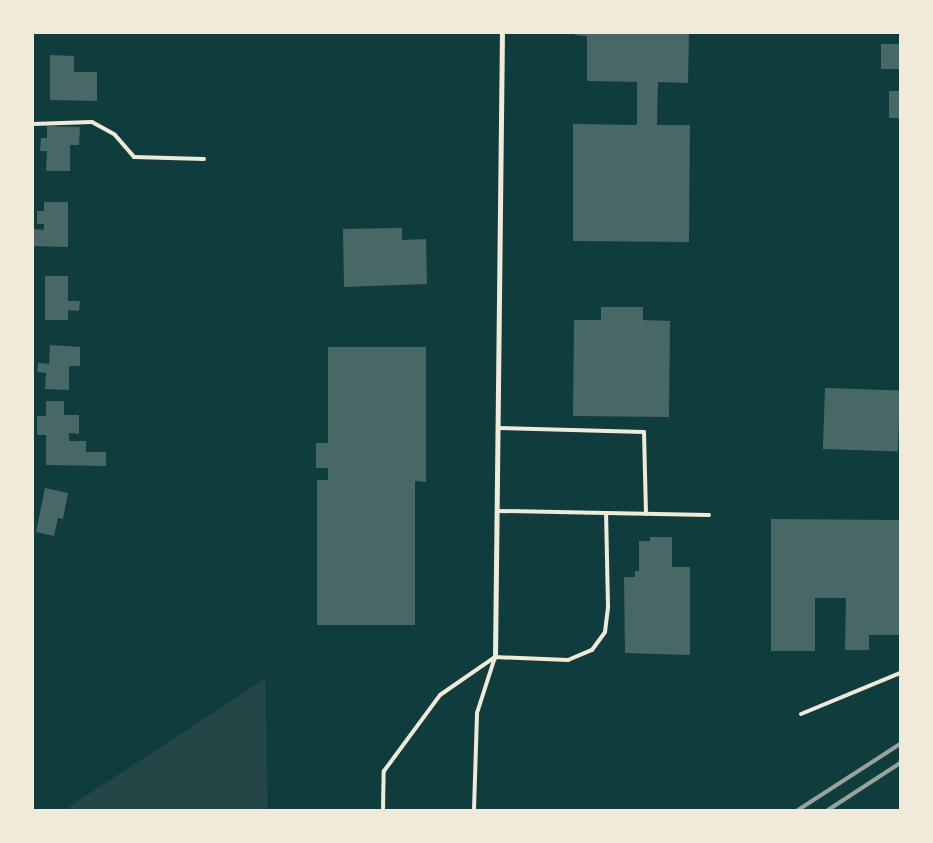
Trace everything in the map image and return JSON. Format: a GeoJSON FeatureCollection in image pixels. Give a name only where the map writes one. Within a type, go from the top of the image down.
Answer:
{"type":"FeatureCollection","features":[{"type":"Feature","properties":{"kind":"street"},"geometry":{"type":"LineString","coordinates":[[495,658],[502,32]]}},
{"type":"Feature","properties":{"kind":"lane"},"geometry":{"type":"LineString","coordinates":[[32,124],[92,122],[115,134],[134,157],[204,159]]}},
{"type":"Feature","properties":{"kind":"lane"},"geometry":{"type":"LineString","coordinates":[[498,428],[644,432],[646,514]]}},
{"type":"Feature","properties":{"kind":"lane"},"geometry":{"type":"LineString","coordinates":[[497,511],[709,515]]}},
{"type":"Feature","properties":{"kind":"lane"},"geometry":{"type":"LineString","coordinates":[[383,810],[384,771],[440,695],[495,658],[568,660],[592,650],[605,632],[608,606],[606,513]]}},
{"type":"Feature","properties":{"kind":"lane"},"geometry":{"type":"LineString","coordinates":[[474,810],[477,713],[495,658]]}},
{"type":"Feature","properties":{"kind":"lane"},"geometry":{"type":"LineString","coordinates":[[801,714],[900,673]]}},
{"type":"Feature","properties":{"kind":"shaded area"},"geometry":{"type":"Polygon","coordinates":[[[265,679],[268,810],[64,810],[265,679]]]}},
{"type":"Feature","properties":{"kind":"building"},"geometry":{"type":"Polygon","coordinates":[[[575,32],[689,32],[688,83],[658,82],[657,125],[690,125],[689,242],[573,241],[573,124],[637,125],[637,82],[587,81],[587,36],[575,35],[575,32]]]}},
{"type":"Feature","properties":{"kind":"building"},"geometry":{"type":"Polygon","coordinates":[[[881,44],[900,44],[900,69],[881,69],[881,44]]]}},
{"type":"Feature","properties":{"kind":"building"},"geometry":{"type":"Polygon","coordinates":[[[50,55],[74,56],[74,72],[97,72],[97,101],[50,100],[50,55]]]}},
{"type":"Feature","properties":{"kind":"building"},"geometry":{"type":"Polygon","coordinates":[[[889,91],[900,91],[900,118],[889,118],[889,91]]]}},
{"type":"Feature","properties":{"kind":"building"},"geometry":{"type":"Polygon","coordinates":[[[47,126],[80,127],[79,145],[70,145],[70,171],[46,171],[47,151],[40,151],[41,138],[47,138],[47,126]]]}},
{"type":"Feature","properties":{"kind":"building"},"geometry":{"type":"Polygon","coordinates":[[[44,202],[68,202],[68,247],[32,246],[32,229],[44,230],[44,224],[37,224],[37,211],[44,211],[44,202]]]}},
{"type":"Feature","properties":{"kind":"building"},"geometry":{"type":"Polygon","coordinates":[[[402,228],[402,240],[426,239],[427,284],[344,287],[343,229],[402,228]]]}},
{"type":"Feature","properties":{"kind":"building"},"geometry":{"type":"Polygon","coordinates":[[[45,276],[68,276],[68,301],[80,301],[79,311],[68,310],[68,320],[45,320],[45,276]]]}},
{"type":"Feature","properties":{"kind":"building"},"geometry":{"type":"Polygon","coordinates":[[[601,307],[643,307],[643,320],[670,321],[669,417],[573,416],[574,320],[601,320],[601,307]]]}},
{"type":"Feature","properties":{"kind":"building"},"geometry":{"type":"Polygon","coordinates":[[[50,345],[80,347],[80,366],[69,366],[69,390],[45,389],[46,373],[37,372],[38,363],[49,364],[50,345]]]}},
{"type":"Feature","properties":{"kind":"building"},"geometry":{"type":"Polygon","coordinates":[[[328,347],[426,347],[426,482],[415,481],[415,625],[317,625],[317,480],[328,480],[328,468],[316,468],[316,443],[328,443],[328,347]]]}},
{"type":"Feature","properties":{"kind":"building"},"geometry":{"type":"Polygon","coordinates":[[[825,388],[900,391],[898,452],[823,449],[825,388]]]}},
{"type":"Feature","properties":{"kind":"building"},"geometry":{"type":"Polygon","coordinates":[[[46,401],[64,401],[64,415],[79,415],[79,434],[69,433],[69,441],[86,441],[86,452],[106,452],[106,466],[46,465],[46,435],[37,435],[37,416],[46,416],[46,401]]]}},
{"type":"Feature","properties":{"kind":"building"},"geometry":{"type":"Polygon","coordinates":[[[45,488],[68,493],[63,519],[58,518],[54,536],[36,532],[45,488]]]}},
{"type":"Feature","properties":{"kind":"building"},"geometry":{"type":"Polygon","coordinates":[[[771,519],[900,520],[900,635],[869,635],[869,650],[845,650],[846,598],[815,598],[815,651],[771,651],[771,519]]]}},
{"type":"Feature","properties":{"kind":"building"},"geometry":{"type":"Polygon","coordinates":[[[650,537],[672,537],[672,567],[690,567],[690,655],[625,653],[624,577],[635,577],[635,571],[639,571],[639,541],[650,541],[650,537]]]}},
{"type":"Feature","properties":{"kind":"railway"},"geometry":{"type":"LineString","coordinates":[[798,810],[900,744]]}},
{"type":"Feature","properties":{"kind":"railway"},"geometry":{"type":"LineString","coordinates":[[828,810],[900,763]]}}]}
